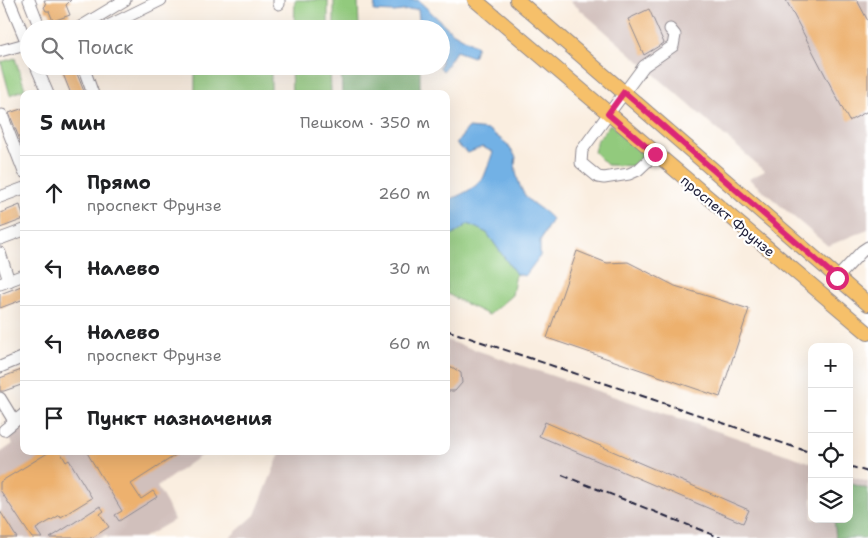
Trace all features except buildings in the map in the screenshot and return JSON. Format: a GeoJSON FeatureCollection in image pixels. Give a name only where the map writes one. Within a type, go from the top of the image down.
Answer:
{"type":"FeatureCollection","features":[{"type":"Feature","properties":{"kind":"main road","name":"проспект Фрунзе"},"geometry":{"type":"LineString","coordinates":[[475,0],[867,332]]}},
{"type":"Feature","properties":{"kind":"main road","name":"проспект Фрунзе"},"geometry":{"type":"LineString","coordinates":[[517,0],[868,304]]}},
{"type":"Feature","properties":{"kind":"street"},"geometry":{"type":"LineString","coordinates":[[9,0],[20,26]]}},
{"type":"Feature","properties":{"kind":"street"},"geometry":{"type":"LineString","coordinates":[[29,0],[37,20]]}},
{"type":"Feature","properties":{"kind":"street"},"geometry":{"type":"LineString","coordinates":[[92,20],[125,0]]}},
{"type":"Feature","properties":{"kind":"street"},"geometry":{"type":"LineString","coordinates":[[120,20],[161,0]]}},
{"type":"Feature","properties":{"kind":"street"},"geometry":{"type":"LineString","coordinates":[[655,154],[638,170],[629,174],[604,178],[598,177],[581,163],[582,150],[644,66],[673,46],[676,35],[670,29]]}},
{"type":"Feature","properties":{"kind":"street"},"geometry":{"type":"LineString","coordinates":[[0,51],[20,47]]}},
{"type":"Feature","properties":{"kind":"street"},"geometry":{"type":"LineString","coordinates":[[39,75],[43,90]]}},
{"type":"Feature","properties":{"kind":"street"},"geometry":{"type":"LineString","coordinates":[[86,75],[92,90]]}},
{"type":"Feature","properties":{"kind":"street"},"geometry":{"type":"LineString","coordinates":[[2,115],[20,162]]}},
{"type":"Feature","properties":{"kind":"street"},"geometry":{"type":"LineString","coordinates":[[0,197],[20,190]]}},
{"type":"Feature","properties":{"kind":"street"},"geometry":{"type":"LineString","coordinates":[[0,239],[20,232]]}},
{"type":"Feature","properties":{"kind":"street"},"geometry":{"type":"LineString","coordinates":[[837,278],[868,247]]}},
{"type":"Feature","properties":{"kind":"street"},"geometry":{"type":"LineString","coordinates":[[0,253],[4,283],[20,277]]}},
{"type":"Feature","properties":{"kind":"street"},"geometry":{"type":"LineString","coordinates":[[0,367],[20,360]]}},
{"type":"Feature","properties":{"kind":"street"},"geometry":{"type":"LineString","coordinates":[[0,398],[14,421]]}},
{"type":"Feature","properties":{"kind":"street"},"geometry":{"type":"LineString","coordinates":[[4,430],[20,417]]}},
{"type":"Feature","properties":{"kind":"shaded area"},"geometry":{"type":"Polygon","coordinates":[[[569,0],[868,0],[868,229],[828,246],[749,179],[765,171],[569,0]]]}},
{"type":"Feature","properties":{"kind":"shaded area"},"geometry":{"type":"Polygon","coordinates":[[[450,341],[808,462],[808,523],[853,523],[853,477],[868,482],[868,538],[229,538],[255,515],[279,455],[450,455],[450,341]]]}},
{"type":"Feature","properties":{"kind":"shaded area"},"geometry":{"type":"Polygon","coordinates":[[[20,428],[20,455],[201,455],[157,487],[174,520],[143,538],[109,538],[105,535],[100,538],[0,538],[0,453],[13,444],[8,435],[20,428]]]}},
{"type":"Feature","properties":{"kind":"green space"},"geometry":{"type":"Polygon","coordinates":[[[295,0],[328,0],[328,20],[294,20],[295,0]]]}},
{"type":"Feature","properties":{"kind":"green space"},"geometry":{"type":"Polygon","coordinates":[[[334,0],[358,0],[359,20],[334,20],[334,0]]]}},
{"type":"Feature","properties":{"kind":"green space"},"geometry":{"type":"Polygon","coordinates":[[[15,58],[25,89],[10,95],[1,62],[15,58]]]}},
{"type":"Feature","properties":{"kind":"green space"},"geometry":{"type":"Polygon","coordinates":[[[195,75],[271,75],[271,90],[195,90],[195,75]]]}},
{"type":"Feature","properties":{"kind":"green space"},"geometry":{"type":"Polygon","coordinates":[[[291,75],[330,75],[331,90],[292,90],[291,75]]]}},
{"type":"Feature","properties":{"kind":"green space"},"geometry":{"type":"Polygon","coordinates":[[[341,75],[420,75],[420,90],[342,90],[341,75]]]}},
{"type":"Feature","properties":{"kind":"green space"},"geometry":{"type":"Polygon","coordinates":[[[610,124],[641,149],[643,159],[637,166],[607,165],[594,152],[597,141],[610,124]]]}},
{"type":"Feature","properties":{"kind":"green space"},"geometry":{"type":"Polygon","coordinates":[[[468,223],[487,233],[516,274],[512,295],[489,315],[450,295],[450,235],[453,235],[468,223]]]}},
{"type":"Feature","properties":{"kind":"green space"},"geometry":{"type":"Polygon","coordinates":[[[853,484],[868,489],[868,538],[836,538],[834,523],[853,523],[853,484]]]}},
{"type":"Feature","properties":{"kind":"water"},"geometry":{"type":"Polygon","coordinates":[[[375,0],[418,0],[439,20],[419,20],[418,9],[394,12],[374,11],[375,0]]]}},
{"type":"Feature","properties":{"kind":"water"},"geometry":{"type":"Polygon","coordinates":[[[450,30],[477,46],[473,57],[456,51],[450,60],[450,30]]]}},
{"type":"Feature","properties":{"kind":"water"},"geometry":{"type":"Polygon","coordinates":[[[468,128],[489,130],[507,144],[516,157],[516,174],[520,187],[526,197],[552,219],[540,241],[540,256],[525,276],[516,274],[487,233],[468,224],[453,235],[450,235],[450,199],[466,192],[484,177],[493,152],[482,147],[468,153],[456,144],[468,128]]]}},
{"type":"Feature","properties":{"kind":"railway"},"geometry":{"type":"LineString","coordinates":[[450,331],[808,452]]}},
{"type":"Feature","properties":{"kind":"railway"},"geometry":{"type":"LineString","coordinates":[[853,467],[868,472]]}},
{"type":"Feature","properties":{"kind":"railway"},"geometry":{"type":"LineString","coordinates":[[562,475],[721,538]]}},
{"type":"Feature","properties":{"kind":"route"},"geometry":{"type":"LineString","coordinates":[[655,154],[608,114],[624,92],[837,278]]}}]}
